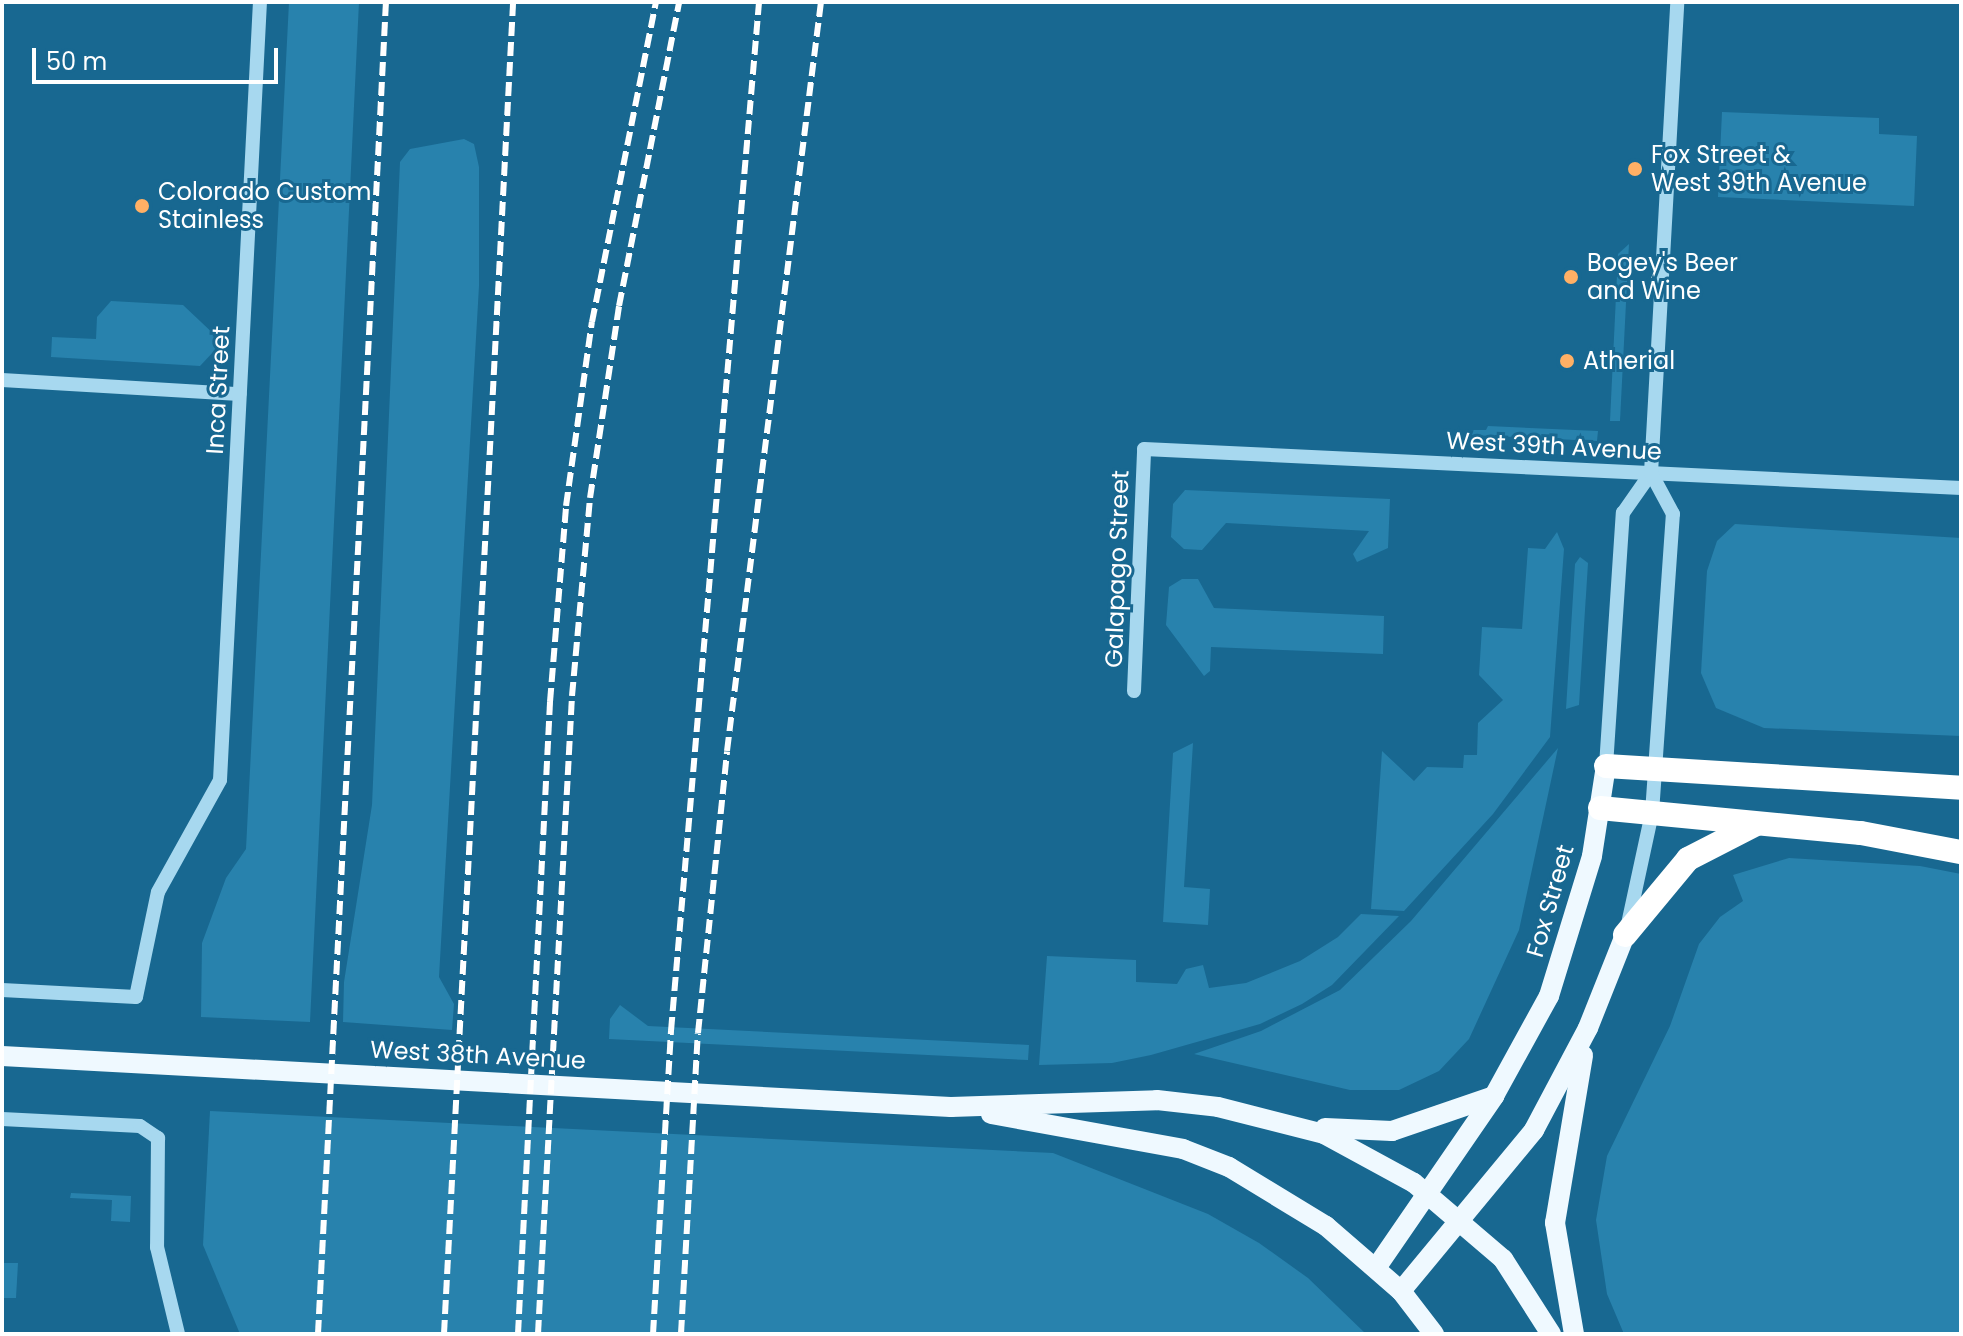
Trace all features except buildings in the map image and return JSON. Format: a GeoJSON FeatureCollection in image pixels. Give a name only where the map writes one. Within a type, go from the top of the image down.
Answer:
{"type":"FeatureCollection","features":[{"type":"Feature","properties":{"kind":"highway"},"geometry":{"type":"LineString","coordinates":[[1606,766],[1961,788]]}},
{"type":"Feature","properties":{"kind":"highway"},"geometry":{"type":"LineString","coordinates":[[1600,808],[1903,838],[1961,852]]}},
{"type":"Feature","properties":{"kind":"highway"},"geometry":{"type":"LineString","coordinates":[[1625,935],[1688,859],[1759,823]]}},
{"type":"Feature","properties":{"kind":"main road","name":"Fox Street"},"geometry":{"type":"LineString","coordinates":[[1376,1268],[1494,1096],[1543,1007],[1567,946],[1600,808],[1606,766]]}},
{"type":"Feature","properties":{"kind":"main road"},"geometry":{"type":"LineString","coordinates":[[1401,1291],[1534,1130],[1588,1028],[1625,935]]}},
{"type":"Feature","properties":{"kind":"main road"},"geometry":{"type":"LineString","coordinates":[[1574,1334],[1555,1223],[1588,1028]]}},
{"type":"Feature","properties":{"kind":"main road","name":"West 38th Avenue"},"geometry":{"type":"LineString","coordinates":[[2,1056],[951,1107],[1157,1100],[1290,1124],[1349,1146],[1428,1193],[1462,1220]]}},
{"type":"Feature","properties":{"kind":"main road"},"geometry":{"type":"LineString","coordinates":[[1290,1124],[1392,1131],[1494,1096]]}},
{"type":"Feature","properties":{"kind":"main road","name":"West 38th Avenue"},"geometry":{"type":"LineString","coordinates":[[951,1107],[1183,1149],[1229,1167],[1296,1205],[1376,1268]]}},
{"type":"Feature","properties":{"kind":"main road"},"geometry":{"type":"LineString","coordinates":[[1462,1220],[1503,1259],[1551,1334]]}},
{"type":"Feature","properties":{"kind":"main road"},"geometry":{"type":"LineString","coordinates":[[1376,1268],[1401,1291],[1434,1334]]}},
{"type":"Feature","properties":{"kind":"street","name":"Inca Street"},"geometry":{"type":"LineString","coordinates":[[2,990],[136,997],[158,892],[179,846],[220,780],[260,2]]}},
{"type":"Feature","properties":{"kind":"street"},"geometry":{"type":"LineString","coordinates":[[1625,935],[1652,813],[1673,514],[1651,473],[1677,2]]}},
{"type":"Feature","properties":{"kind":"street"},"geometry":{"type":"LineString","coordinates":[[2,380],[240,394]]}},
{"type":"Feature","properties":{"kind":"street","name":"West 39th Avenue"},"geometry":{"type":"LineString","coordinates":[[1144,449],[1961,488]]}},
{"type":"Feature","properties":{"kind":"street","name":"Galapago Street"},"geometry":{"type":"LineString","coordinates":[[1134,691],[1144,449]]}},
{"type":"Feature","properties":{"kind":"street","name":"Fox Street"},"geometry":{"type":"LineString","coordinates":[[1606,766],[1623,513],[1651,473]]}},
{"type":"Feature","properties":{"kind":"street"},"geometry":{"type":"LineString","coordinates":[[2,1119],[140,1126],[158,1138],[157,1247],[178,1334]]}},
{"type":"Feature","properties":{"kind":"shaded area"},"geometry":{"type":"Polygon","coordinates":[[[289,2],[359,2],[310,1022],[201,1017],[202,943],[226,878],[246,849],[289,2]]]}},
{"type":"Feature","properties":{"kind":"shaded area"},"geometry":{"type":"Polygon","coordinates":[[[1722,112],[1879,118],[1879,134],[1917,136],[1914,206],[1718,197],[1722,112]]]}},
{"type":"Feature","properties":{"kind":"shaded area"},"geometry":{"type":"Polygon","coordinates":[[[464,139],[474,144],[479,167],[479,286],[439,977],[454,1004],[452,1030],[343,1022],[344,982],[372,805],[400,162],[410,149],[464,139]]]}},
{"type":"Feature","properties":{"kind":"shaded area"},"geometry":{"type":"Polygon","coordinates":[[[1629,244],[1620,421],[1610,421],[1618,254],[1629,244]]]}},
{"type":"Feature","properties":{"kind":"shaded area"},"geometry":{"type":"Polygon","coordinates":[[[111,301],[183,305],[218,338],[215,350],[200,366],[51,357],[52,337],[96,339],[97,317],[111,301]]]}},
{"type":"Feature","properties":{"kind":"shaded area"},"geometry":{"type":"Polygon","coordinates":[[[1488,426],[1598,431],[1597,441],[1471,435],[1467,430],[1486,430],[1488,426]]]}},
{"type":"Feature","properties":{"kind":"shaded area"},"geometry":{"type":"Polygon","coordinates":[[[1185,490],[1390,499],[1388,548],[1357,562],[1353,554],[1369,531],[1226,523],[1202,550],[1184,549],[1171,537],[1173,504],[1185,490]]]}},
{"type":"Feature","properties":{"kind":"shaded area"},"geometry":{"type":"Polygon","coordinates":[[[1735,524],[1961,538],[1961,736],[1764,728],[1716,708],[1701,673],[1707,571],[1717,541],[1735,524]]]}},
{"type":"Feature","properties":{"kind":"shaded area"},"geometry":{"type":"Polygon","coordinates":[[[1557,532],[1564,549],[1550,737],[1493,814],[1404,911],[1371,909],[1382,751],[1414,781],[1427,767],[1463,768],[1464,755],[1477,755],[1478,723],[1503,700],[1479,675],[1482,627],[1522,629],[1528,548],[1545,549],[1557,532]]]}},
{"type":"Feature","properties":{"kind":"shaded area"},"geometry":{"type":"Polygon","coordinates":[[[1580,557],[1588,563],[1579,705],[1566,709],[1575,564],[1580,557]]]}},
{"type":"Feature","properties":{"kind":"shaded area"},"geometry":{"type":"Polygon","coordinates":[[[1182,579],[1198,579],[1214,608],[1384,616],[1383,654],[1211,647],[1210,671],[1204,676],[1166,625],[1169,587],[1182,579]]]}},
{"type":"Feature","properties":{"kind":"shaded area"},"geometry":{"type":"Polygon","coordinates":[[[1193,743],[1184,887],[1210,889],[1208,925],[1163,922],[1173,753],[1193,743]]]}},
{"type":"Feature","properties":{"kind":"shaded area"},"geometry":{"type":"Polygon","coordinates":[[[1558,748],[1519,930],[1469,1039],[1439,1071],[1399,1090],[1350,1090],[1194,1054],[1261,1031],[1340,990],[1411,921],[1558,748]]]}},
{"type":"Feature","properties":{"kind":"shaded area"},"geometry":{"type":"Polygon","coordinates":[[[1789,858],[1920,866],[1961,874],[1961,1334],[1624,1334],[1607,1294],[1596,1220],[1607,1156],[1670,1026],[1699,944],[1720,917],[1743,901],[1733,875],[1789,858]]]}},
{"type":"Feature","properties":{"kind":"shaded area"},"geometry":{"type":"Polygon","coordinates":[[[1361,914],[1399,916],[1332,985],[1302,1004],[1260,1024],[1112,1063],[1039,1065],[1047,956],[1136,960],[1136,982],[1177,984],[1186,969],[1203,965],[1209,988],[1246,983],[1300,961],[1338,937],[1361,914]]]}},
{"type":"Feature","properties":{"kind":"shaded area"},"geometry":{"type":"Polygon","coordinates":[[[620,1005],[648,1026],[1029,1045],[1028,1060],[609,1039],[610,1019],[620,1005]]]}},
{"type":"Feature","properties":{"kind":"shaded area"},"geometry":{"type":"Polygon","coordinates":[[[210,1111],[1053,1153],[1208,1214],[1259,1243],[1308,1278],[1366,1334],[240,1334],[203,1245],[210,1111]]]}},
{"type":"Feature","properties":{"kind":"shaded area"},"geometry":{"type":"Polygon","coordinates":[[[71,1193],[131,1196],[130,1222],[111,1221],[112,1200],[70,1198],[71,1193]]]}},
{"type":"Feature","properties":{"kind":"shaded area"},"geometry":{"type":"Polygon","coordinates":[[[2,1263],[18,1263],[16,1298],[2,1298],[2,1263]]]}},
{"type":"Feature","properties":{"kind":"railway"},"geometry":{"type":"LineString","coordinates":[[318,1334],[386,2]]}},
{"type":"Feature","properties":{"kind":"railway"},"geometry":{"type":"LineString","coordinates":[[444,1334],[513,2]]}},
{"type":"Feature","properties":{"kind":"railway"},"geometry":{"type":"LineString","coordinates":[[518,1334],[550,702],[566,506],[592,322],[656,2]]}},
{"type":"Feature","properties":{"kind":"railway"},"geometry":{"type":"LineString","coordinates":[[538,1334],[572,696],[590,498],[619,306],[679,2]]}},
{"type":"Feature","properties":{"kind":"railway"},"geometry":{"type":"LineString","coordinates":[[653,1334],[671,1031],[759,2]]}},
{"type":"Feature","properties":{"kind":"railway"},"geometry":{"type":"LineString","coordinates":[[681,1334],[698,1033],[727,751],[821,2]]}},
{"type":"Feature","properties":{"kind":"place","name":"Fox Street & West 39th Avenue"},"geometry":{"type":"Point","coordinates":[1635,169]}},
{"type":"Feature","properties":{"kind":"place","name":"Colorado Custom Stainless"},"geometry":{"type":"Point","coordinates":[142,206]}},
{"type":"Feature","properties":{"kind":"place","name":"Bogey's Beer and Wine"},"geometry":{"type":"Point","coordinates":[1571,277]}},
{"type":"Feature","properties":{"kind":"place","name":"Atherial"},"geometry":{"type":"Point","coordinates":[1567,361]}}]}
